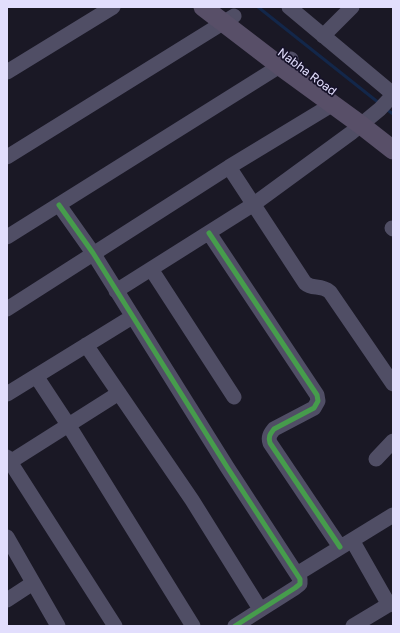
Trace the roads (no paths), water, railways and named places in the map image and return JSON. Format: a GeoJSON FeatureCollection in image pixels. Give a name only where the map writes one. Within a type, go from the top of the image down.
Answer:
{"type":"FeatureCollection","features":[{"type":"Feature","properties":{"kind":"main road","name":"Nabha Road"},"geometry":{"type":"LineString","coordinates":[[203,7],[226,15],[285,63],[339,102],[381,115],[393,150]]}},
{"type":"Feature","properties":{"kind":"street"},"geometry":{"type":"LineString","coordinates":[[7,72],[92,12],[112,7]]}},
{"type":"Feature","properties":{"kind":"street"},"geometry":{"type":"LineString","coordinates":[[116,292],[254,204],[381,115],[323,36],[289,7]]}},
{"type":"Feature","properties":{"kind":"street"},"geometry":{"type":"LineString","coordinates":[[323,36],[352,7]]}},
{"type":"Feature","properties":{"kind":"street"},"geometry":{"type":"LineString","coordinates":[[7,157],[226,15]]}},
{"type":"Feature","properties":{"kind":"street"},"geometry":{"type":"LineString","coordinates":[[7,237],[285,63]]}},
{"type":"Feature","properties":{"kind":"street"},"geometry":{"type":"LineString","coordinates":[[7,309],[229,167],[339,102]]}},
{"type":"Feature","properties":{"kind":"street"},"geometry":{"type":"LineString","coordinates":[[229,167],[305,283],[308,286],[323,287],[330,292],[393,384]]}},
{"type":"Feature","properties":{"kind":"street"},"geometry":{"type":"LineString","coordinates":[[59,205],[93,253],[116,292],[227,467],[300,579],[300,584],[295,588],[235,626]]}},
{"type":"Feature","properties":{"kind":"street"},"geometry":{"type":"LineString","coordinates":[[209,233],[317,395],[318,401],[314,408],[274,429],[270,433],[269,438],[270,443],[391,604],[353,626]]}},
{"type":"Feature","properties":{"kind":"street"},"geometry":{"type":"LineString","coordinates":[[151,269],[234,397]]}},
{"type":"Feature","properties":{"kind":"street"},"geometry":{"type":"LineString","coordinates":[[7,394],[132,317]]}},
{"type":"Feature","properties":{"kind":"street"},"geometry":{"type":"LineString","coordinates":[[86,345],[192,500],[260,609]]}},
{"type":"Feature","properties":{"kind":"street"},"geometry":{"type":"LineString","coordinates":[[36,376],[69,426],[193,626]]}},
{"type":"Feature","properties":{"kind":"street"},"geometry":{"type":"LineString","coordinates":[[115,626],[9,459],[69,426],[119,394]]}},
{"type":"Feature","properties":{"kind":"street"},"geometry":{"type":"LineString","coordinates":[[376,459],[393,441]]}},
{"type":"Feature","properties":{"kind":"street"},"geometry":{"type":"LineString","coordinates":[[297,574],[393,515]]}},
{"type":"Feature","properties":{"kind":"street"},"geometry":{"type":"LineString","coordinates":[[8,543],[58,626]]}},
{"type":"Feature","properties":{"kind":"street"},"geometry":{"type":"LineString","coordinates":[[7,600],[33,583]]}},
{"type":"Feature","properties":{"kind":"waterway"},"geometry":{"type":"LineString","coordinates":[[258,7],[379,103]]}},
{"type":"Feature","properties":{"kind":"waterway"},"geometry":{"type":"LineString","coordinates":[[386,109],[393,114]]}}]}
